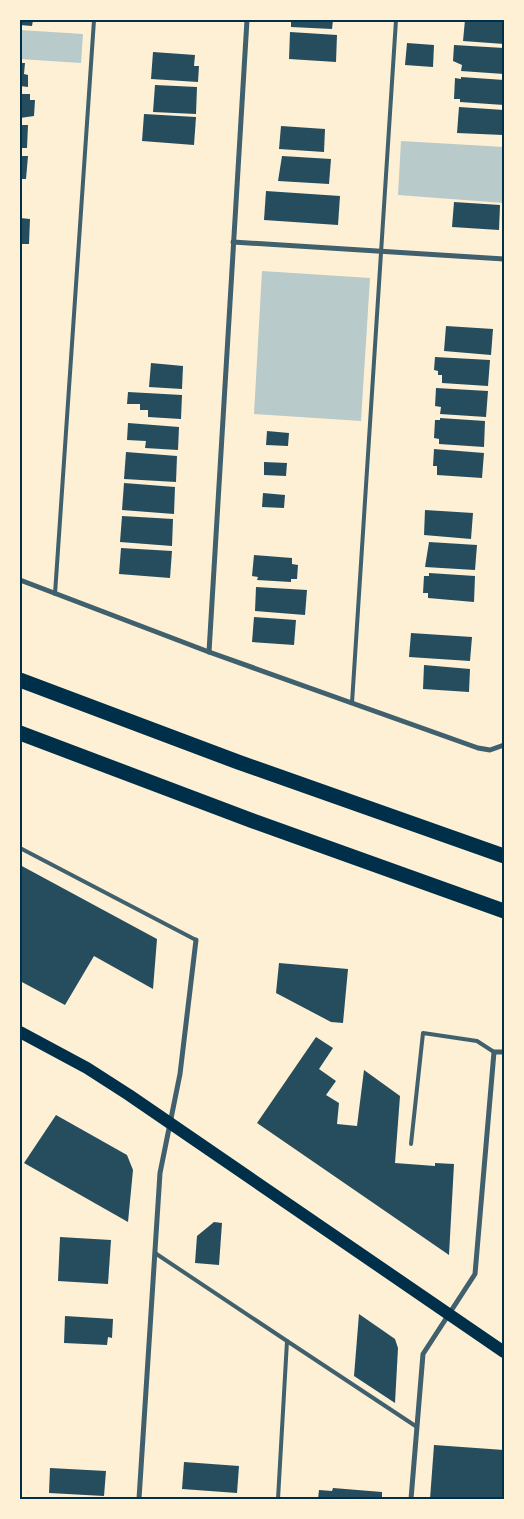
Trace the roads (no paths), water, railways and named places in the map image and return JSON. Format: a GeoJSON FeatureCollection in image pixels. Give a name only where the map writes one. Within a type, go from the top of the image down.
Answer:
{"type":"FeatureCollection","features":[{"type":"Feature","properties":{"kind":"highway"},"geometry":{"type":"LineString","coordinates":[[20,680],[248,765],[504,856]]}},
{"type":"Feature","properties":{"kind":"highway"},"geometry":{"type":"LineString","coordinates":[[20,734],[504,911]]}},
{"type":"Feature","properties":{"kind":"main road"},"geometry":{"type":"LineString","coordinates":[[20,1032],[86,1068],[170,1122],[504,1352]]}},
{"type":"Feature","properties":{"kind":"street"},"geometry":{"type":"LineString","coordinates":[[209,652],[246,20]]}},
{"type":"Feature","properties":{"kind":"street"},"geometry":{"type":"LineString","coordinates":[[232,242],[504,259]]}},
{"type":"Feature","properties":{"kind":"street"},"geometry":{"type":"LineString","coordinates":[[20,580],[209,652],[478,748],[490,750],[503,748]]}},
{"type":"Feature","properties":{"kind":"street"},"geometry":{"type":"LineString","coordinates":[[139,1499],[160,1173],[180,1074],[196,940]]}},
{"type":"Feature","properties":{"kind":"street"},"geometry":{"type":"LineString","coordinates":[[411,1499],[423,1354],[475,1274],[494,1052],[504,1052]]}},
{"type":"Feature","properties":{"kind":"lane"},"geometry":{"type":"LineString","coordinates":[[55,594],[94,20]]}},
{"type":"Feature","properties":{"kind":"lane"},"geometry":{"type":"LineString","coordinates":[[352,703],[396,20]]}},
{"type":"Feature","properties":{"kind":"lane"},"geometry":{"type":"LineString","coordinates":[[20,848],[196,940]]}},
{"type":"Feature","properties":{"kind":"lane"},"geometry":{"type":"LineString","coordinates":[[411,1144],[423,1033],[477,1041],[494,1052]]}},
{"type":"Feature","properties":{"kind":"lane"},"geometry":{"type":"LineString","coordinates":[[154,1254],[417,1427]]}},
{"type":"Feature","properties":{"kind":"lane"},"geometry":{"type":"LineString","coordinates":[[278,1499],[287,1341]]}}]}
